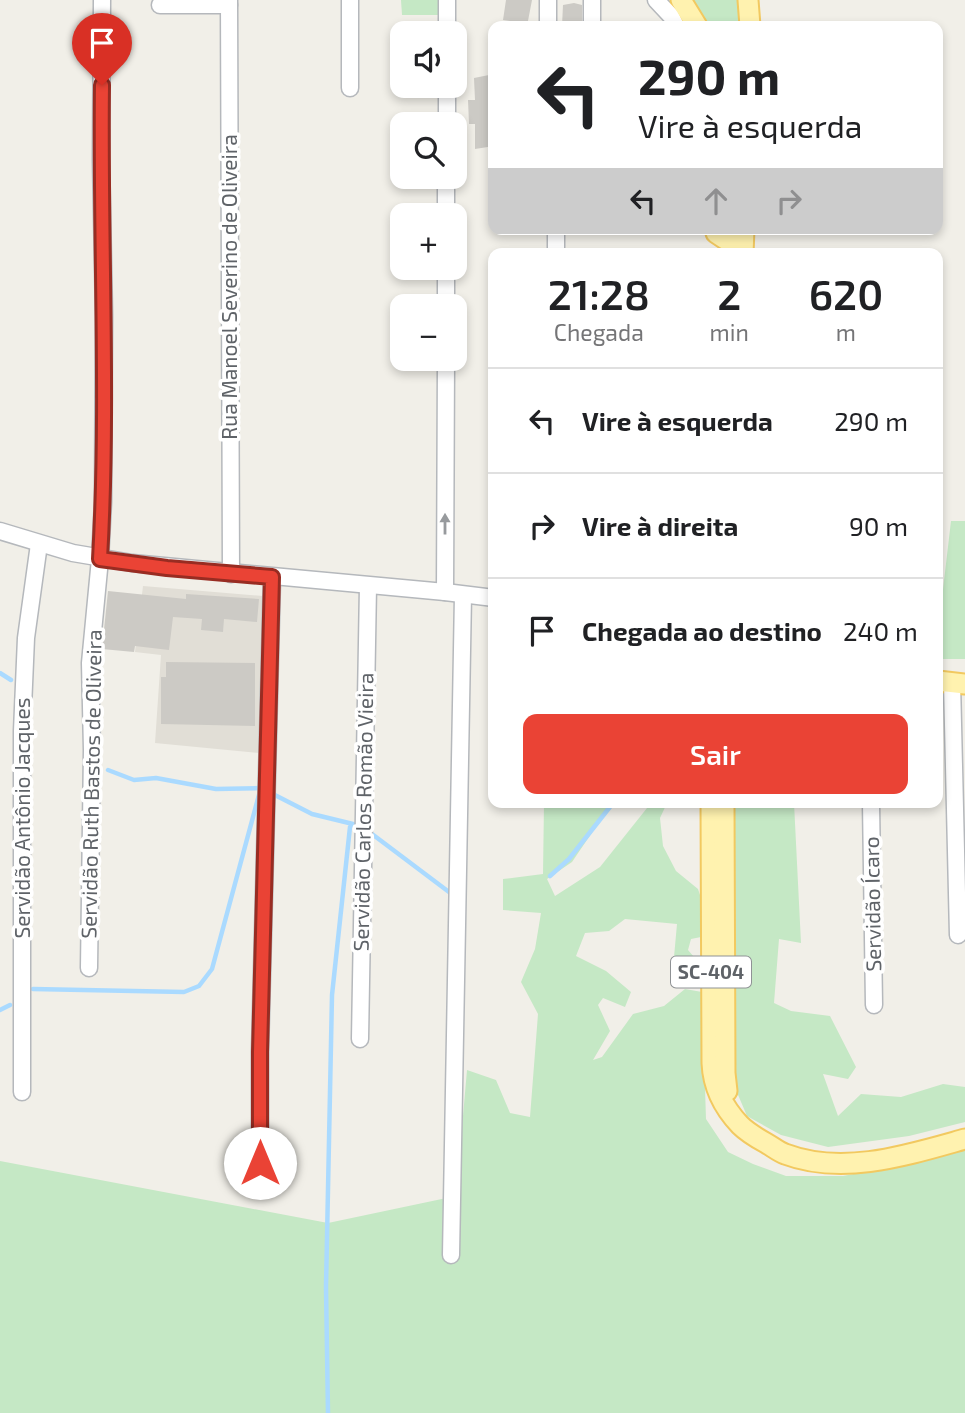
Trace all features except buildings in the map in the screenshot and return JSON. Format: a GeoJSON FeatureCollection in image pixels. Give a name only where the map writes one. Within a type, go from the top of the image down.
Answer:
{"type":"FeatureCollection","features":[{"type":"Feature","properties":{"kind":"main road"},"geometry":{"type":"LineString","coordinates":[[681,0],[694,21]]}},
{"type":"Feature","properties":{"kind":"main road"},"geometry":{"type":"LineString","coordinates":[[748,0],[750,21]]}},
{"type":"Feature","properties":{"kind":"main road"},"geometry":{"type":"LineString","coordinates":[[721,235],[738,248]]}},
{"type":"Feature","properties":{"kind":"main road","name":"SC-404"},"geometry":{"type":"LineString","coordinates":[[710,808],[712,1073],[715,1085],[732,1116],[745,1130],[782,1153],[828,1163],[854,1163],[911,1155],[965,1139]]}},
{"type":"Feature","properties":{"kind":"main road","name":"SC-404"},"geometry":{"type":"LineString","coordinates":[[724,808],[726,1085],[745,1130]]}},
{"type":"Feature","properties":{"kind":"street","name":"Servidão Ruth Bastos de Oliveira"},"geometry":{"type":"LineString","coordinates":[[89,968],[92,750],[90,663],[103,502],[102,0]]}},
{"type":"Feature","properties":{"kind":"street"},"geometry":{"type":"LineString","coordinates":[[350,0],[350,88]]}},
{"type":"Feature","properties":{"kind":"street"},"geometry":{"type":"LineString","coordinates":[[447,0],[447,21]]}},
{"type":"Feature","properties":{"kind":"street"},"geometry":{"type":"LineString","coordinates":[[548,0],[548,21]]}},
{"type":"Feature","properties":{"kind":"street"},"geometry":{"type":"LineString","coordinates":[[592,0],[592,21]]}},
{"type":"Feature","properties":{"kind":"street"},"geometry":{"type":"LineString","coordinates":[[656,0],[674,21]]}},
{"type":"Feature","properties":{"kind":"street"},"geometry":{"type":"LineString","coordinates":[[160,5],[229,3]]}},
{"type":"Feature","properties":{"kind":"street","name":"Rua Manoel Severino de Oliveira"},"geometry":{"type":"LineString","coordinates":[[229,3],[231,574]]}},
{"type":"Feature","properties":{"kind":"street"},"geometry":{"type":"LineString","coordinates":[[445,593],[446,371]]}},
{"type":"Feature","properties":{"kind":"street"},"geometry":{"type":"LineString","coordinates":[[0,531],[100,559],[167,568],[488,597]]}},
{"type":"Feature","properties":{"kind":"street","name":"Servidão Antônio Jacques"},"geometry":{"type":"LineString","coordinates":[[22,1093],[22,731],[26,638],[39,544]]}},
{"type":"Feature","properties":{"kind":"street"},"geometry":{"type":"LineString","coordinates":[[260,1163],[260,1052],[272,577]]}},
{"type":"Feature","properties":{"kind":"street","name":"Servidão Carlos Romão Vieira"},"geometry":{"type":"LineString","coordinates":[[360,1039],[368,586]]}},
{"type":"Feature","properties":{"kind":"street"},"geometry":{"type":"LineString","coordinates":[[451,1255],[463,594]]}},
{"type":"Feature","properties":{"kind":"street"},"geometry":{"type":"LineString","coordinates":[[952,682],[958,934]]}},
{"type":"Feature","properties":{"kind":"street","name":"Servidão Ícaro"},"geometry":{"type":"LineString","coordinates":[[871,808],[874,1005]]}},
{"type":"Feature","properties":{"kind":"shaded area"},"geometry":{"type":"Polygon","coordinates":[[[143,586],[263,596],[259,753],[155,743],[161,655],[135,652],[143,586]]]}},
{"type":"Feature","properties":{"kind":"green space"},"geometry":{"type":"Polygon","coordinates":[[[401,0],[439,0],[439,15],[402,15],[401,0]]]}},
{"type":"Feature","properties":{"kind":"green space"},"geometry":{"type":"Polygon","coordinates":[[[693,0],[738,0],[740,21],[704,21],[693,0]]]}},
{"type":"Feature","properties":{"kind":"green space"},"geometry":{"type":"Polygon","coordinates":[[[951,521],[965,521],[965,659],[943,659],[943,589],[951,521]]]}},
{"type":"Feature","properties":{"kind":"green space"},"geometry":{"type":"Polygon","coordinates":[[[544,808],[609,808],[572,862],[547,879],[555,896],[600,867],[647,808],[665,808],[660,818],[663,846],[676,871],[698,889],[703,904],[706,936],[691,939],[688,950],[700,964],[700,976],[687,974],[674,957],[677,924],[625,919],[609,931],[585,933],[576,956],[606,971],[631,992],[625,1007],[603,998],[598,1005],[610,1031],[593,1060],[602,1057],[633,1014],[664,1006],[685,989],[702,992],[706,1119],[728,1152],[786,1176],[843,1176],[905,1164],[965,1148],[965,1413],[0,1413],[0,1161],[328,1223],[456,1196],[467,1070],[496,1080],[510,1113],[530,1117],[538,1014],[521,982],[535,949],[541,913],[503,910],[503,879],[543,874],[544,808]]]}},
{"type":"Feature","properties":{"kind":"green space"},"geometry":{"type":"Polygon","coordinates":[[[733,808],[794,808],[801,943],[779,939],[774,1003],[791,1011],[830,1016],[856,1067],[848,1079],[823,1074],[838,1116],[861,1094],[901,1097],[943,1084],[965,1087],[965,1122],[909,1136],[828,1147],[781,1135],[747,1116],[733,1083],[733,808]]]}},
{"type":"Feature","properties":{"kind":"waterway"},"geometry":{"type":"LineString","coordinates":[[0,673],[11,680]]}},
{"type":"Feature","properties":{"kind":"waterway"},"geometry":{"type":"LineString","coordinates":[[108,770],[134,780],[156,778],[216,789],[262,788]]}},
{"type":"Feature","properties":{"kind":"waterway"},"geometry":{"type":"LineString","coordinates":[[33,989],[184,992],[199,986],[212,969],[260,791]]}},
{"type":"Feature","properties":{"kind":"waterway"},"geometry":{"type":"LineString","coordinates":[[269,792],[312,814],[353,824],[350,827],[332,995],[326,1287],[328,1413]]}},
{"type":"Feature","properties":{"kind":"waterway"},"geometry":{"type":"LineString","coordinates":[[550,876],[569,859],[609,808]]}},
{"type":"Feature","properties":{"kind":"waterway"},"geometry":{"type":"LineString","coordinates":[[372,834],[449,892]]}},
{"type":"Feature","properties":{"kind":"waterway"},"geometry":{"type":"LineString","coordinates":[[0,1010],[10,1005]]}},
{"type":"Feature","properties":{"kind":"route"},"geometry":{"type":"LineString","coordinates":[[102,85],[104,316],[100,559],[272,577],[260,1052],[260,1163]]}}]}
